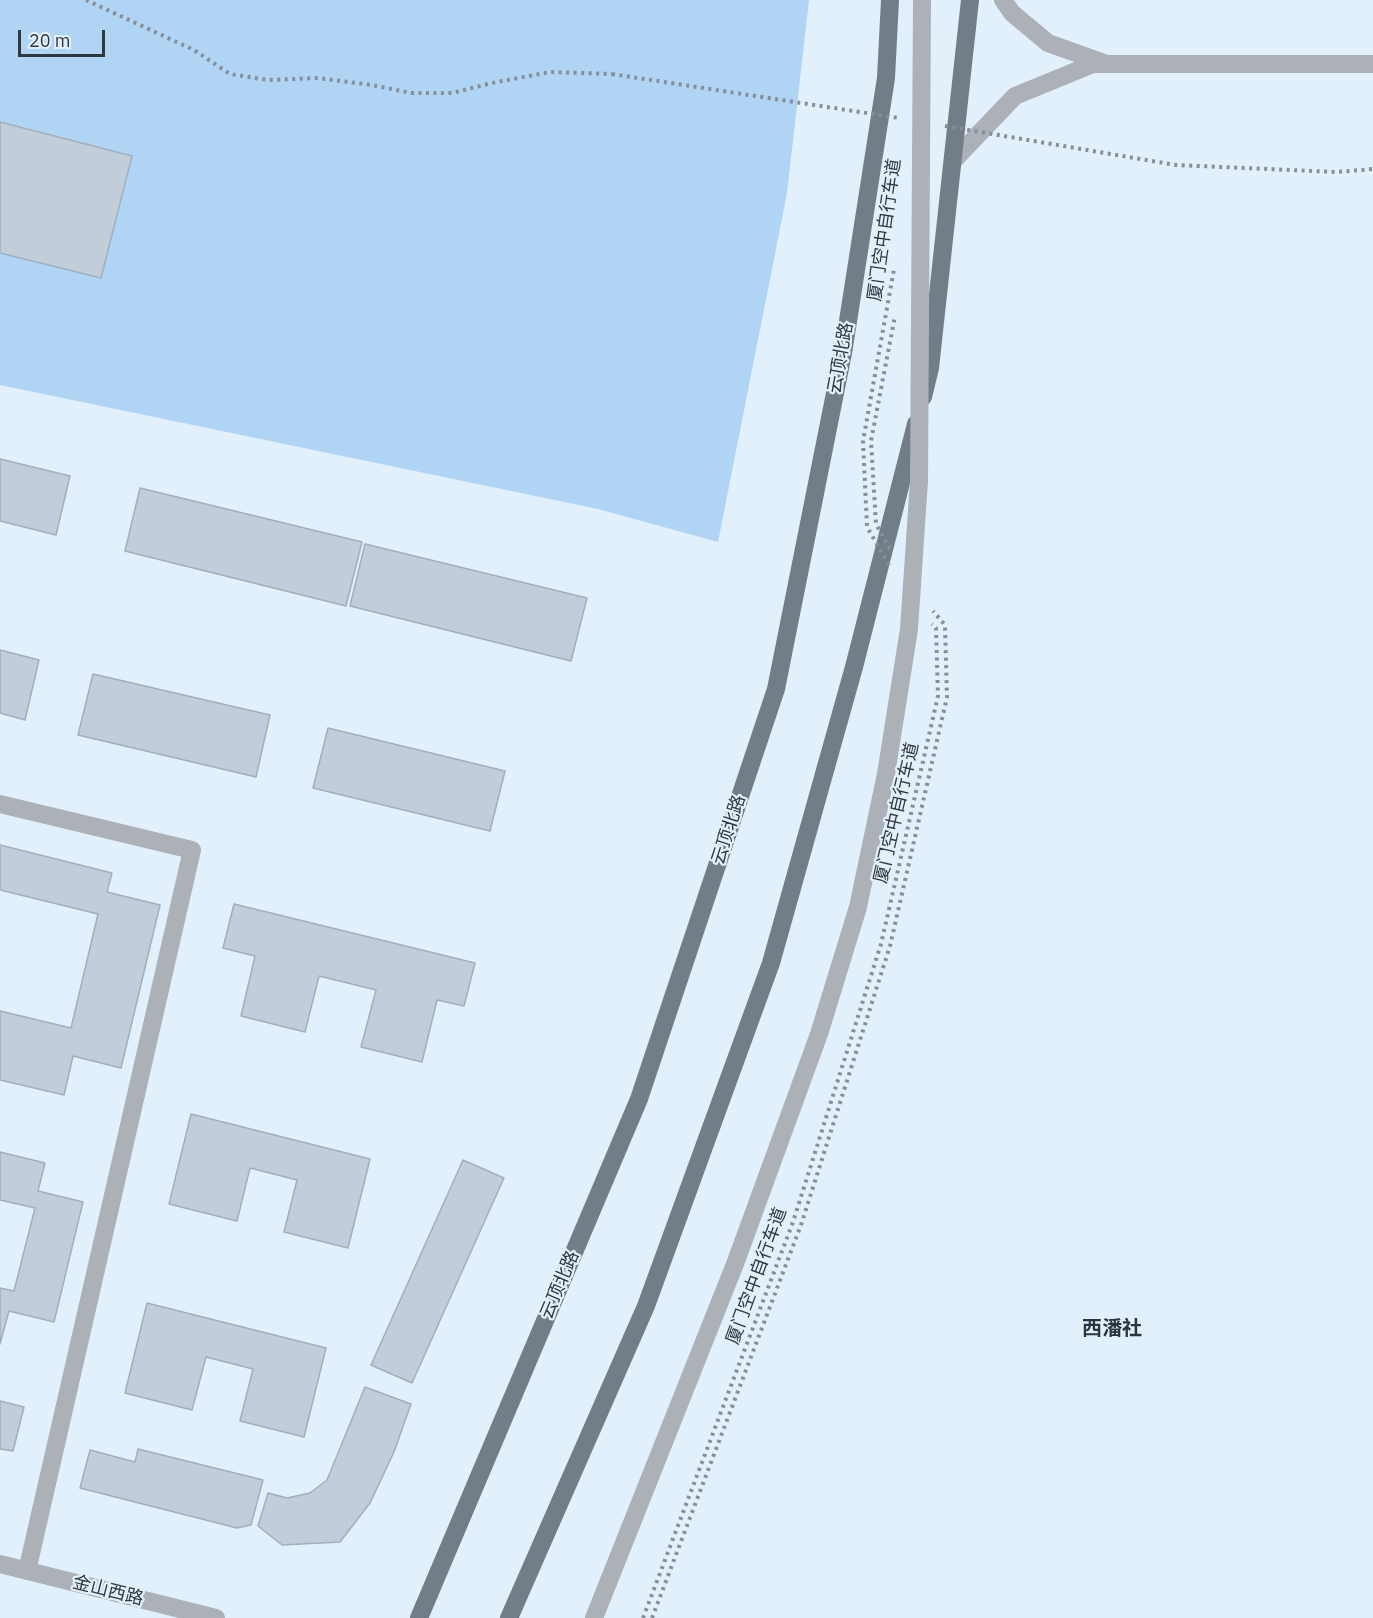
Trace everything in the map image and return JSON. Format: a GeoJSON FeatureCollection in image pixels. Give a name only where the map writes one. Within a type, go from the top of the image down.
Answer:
{"type":"FeatureCollection","features":[{"type":"Feature","properties":{"kind":"main road","name":"云顶北路"},"geometry":{"type":"LineString","coordinates":[[419,1618],[639,1099],[776,689],[843,353],[886,78],[890,0]]}},
{"type":"Feature","properties":{"kind":"main road"},"geometry":{"type":"LineString","coordinates":[[509,1618],[646,1306],[771,963],[855,667],[930,368],[970,0]]}},
{"type":"Feature","properties":{"kind":"street"},"geometry":{"type":"LineString","coordinates":[[594,1618],[735,1264],[819,1034],[858,907],[886,774],[909,629],[920,481],[922,0]]}},
{"type":"Feature","properties":{"kind":"street"},"geometry":{"type":"LineString","coordinates":[[1003,0],[1012,13],[1048,43],[1106,64]]}},
{"type":"Feature","properties":{"kind":"street"},"geometry":{"type":"LineString","coordinates":[[953,161],[1015,96],[1093,64],[1373,64]]}},
{"type":"Feature","properties":{"kind":"street"},"geometry":{"type":"LineString","coordinates":[[0,804],[192,850],[27,1571]]}},
{"type":"Feature","properties":{"kind":"street","name":"金山西路"},"geometry":{"type":"LineString","coordinates":[[0,1564],[216,1618]]}},
{"type":"Feature","properties":{"kind":"path"},"geometry":{"type":"LineString","coordinates":[[86,0],[194,50],[230,74],[268,80],[318,78],[411,93],[452,93],[550,72],[612,74],[902,118]]}},
{"type":"Feature","properties":{"kind":"path"},"geometry":{"type":"LineString","coordinates":[[934,124],[1176,165],[1336,172],[1373,168]]}},
{"type":"Feature","properties":{"kind":"path","name":"厦门空中自行车道"},"geometry":{"type":"LineString","coordinates":[[894,574],[867,526],[862,441],[896,263]]}},
{"type":"Feature","properties":{"kind":"path","name":"厦门空中自行车道"},"geometry":{"type":"LineString","coordinates":[[643,1618],[793,1222],[881,944],[938,696],[936,628],[929,619]]}},
{"type":"Feature","properties":{"kind":"shaded area"},"geometry":{"type":"Polygon","coordinates":[[[0,0],[809,0],[787,193],[718,542],[598,509],[0,385],[0,0]]]}},
{"type":"Feature","properties":{"kind":"building"},"geometry":{"type":"Polygon","coordinates":[[[0,122],[132,156],[101,278],[0,253],[0,122]]]}},
{"type":"Feature","properties":{"kind":"building"},"geometry":{"type":"Polygon","coordinates":[[[0,459],[70,476],[56,535],[0,521],[0,459]]]}},
{"type":"Feature","properties":{"kind":"building"},"geometry":{"type":"Polygon","coordinates":[[[140,488],[362,542],[346,606],[125,551],[140,488]]]}},
{"type":"Feature","properties":{"kind":"building"},"geometry":{"type":"Polygon","coordinates":[[[365,544],[587,598],[571,661],[350,606],[365,544]]]}},
{"type":"Feature","properties":{"kind":"building"},"geometry":{"type":"Polygon","coordinates":[[[0,650],[39,660],[25,720],[0,713],[0,650]]]}},
{"type":"Feature","properties":{"kind":"building"},"geometry":{"type":"Polygon","coordinates":[[[93,674],[270,715],[256,777],[78,735],[93,674]]]}},
{"type":"Feature","properties":{"kind":"building"},"geometry":{"type":"Polygon","coordinates":[[[328,728],[505,771],[490,831],[313,788],[328,728]]]}},
{"type":"Feature","properties":{"kind":"building"},"geometry":{"type":"Polygon","coordinates":[[[0,845],[112,873],[107,892],[160,905],[121,1068],[73,1056],[64,1095],[0,1080],[0,1011],[71,1028],[98,914],[0,890],[0,845]]]}},
{"type":"Feature","properties":{"kind":"building"},"geometry":{"type":"Polygon","coordinates":[[[234,904],[475,963],[464,1006],[437,1000],[422,1062],[361,1047],[376,990],[319,976],[305,1032],[241,1016],[255,956],[223,948],[234,904]]]}},
{"type":"Feature","properties":{"kind":"building"},"geometry":{"type":"Polygon","coordinates":[[[191,1114],[370,1159],[348,1248],[284,1232],[297,1180],[250,1168],[237,1221],[169,1204],[191,1114]]]}},
{"type":"Feature","properties":{"kind":"building"},"geometry":{"type":"Polygon","coordinates":[[[0,1152],[45,1163],[38,1191],[83,1202],[54,1322],[9,1311],[0,1344],[0,1288],[14,1291],[35,1208],[0,1200],[0,1152]]]}},
{"type":"Feature","properties":{"kind":"building"},"geometry":{"type":"Polygon","coordinates":[[[463,1160],[504,1178],[412,1383],[371,1365],[463,1160]]]}},
{"type":"Feature","properties":{"kind":"building"},"geometry":{"type":"Polygon","coordinates":[[[147,1303],[326,1348],[304,1437],[240,1421],[253,1369],[206,1357],[192,1410],[125,1393],[147,1303]]]}},
{"type":"Feature","properties":{"kind":"building"},"geometry":{"type":"Polygon","coordinates":[[[365,1387],[411,1404],[394,1452],[370,1503],[340,1542],[282,1545],[258,1526],[268,1493],[287,1498],[310,1493],[327,1480],[365,1387]]]}},
{"type":"Feature","properties":{"kind":"building"},"geometry":{"type":"Polygon","coordinates":[[[0,1401],[24,1407],[13,1451],[0,1449],[0,1401]]]}},
{"type":"Feature","properties":{"kind":"building"},"geometry":{"type":"Polygon","coordinates":[[[138,1449],[263,1480],[251,1525],[237,1528],[80,1488],[90,1450],[135,1462],[138,1449]]]}},
{"type":"Feature","properties":{"kind":"district","name":"西潘社"},"geometry":{"type":"Point","coordinates":[1112,1329]}}]}
